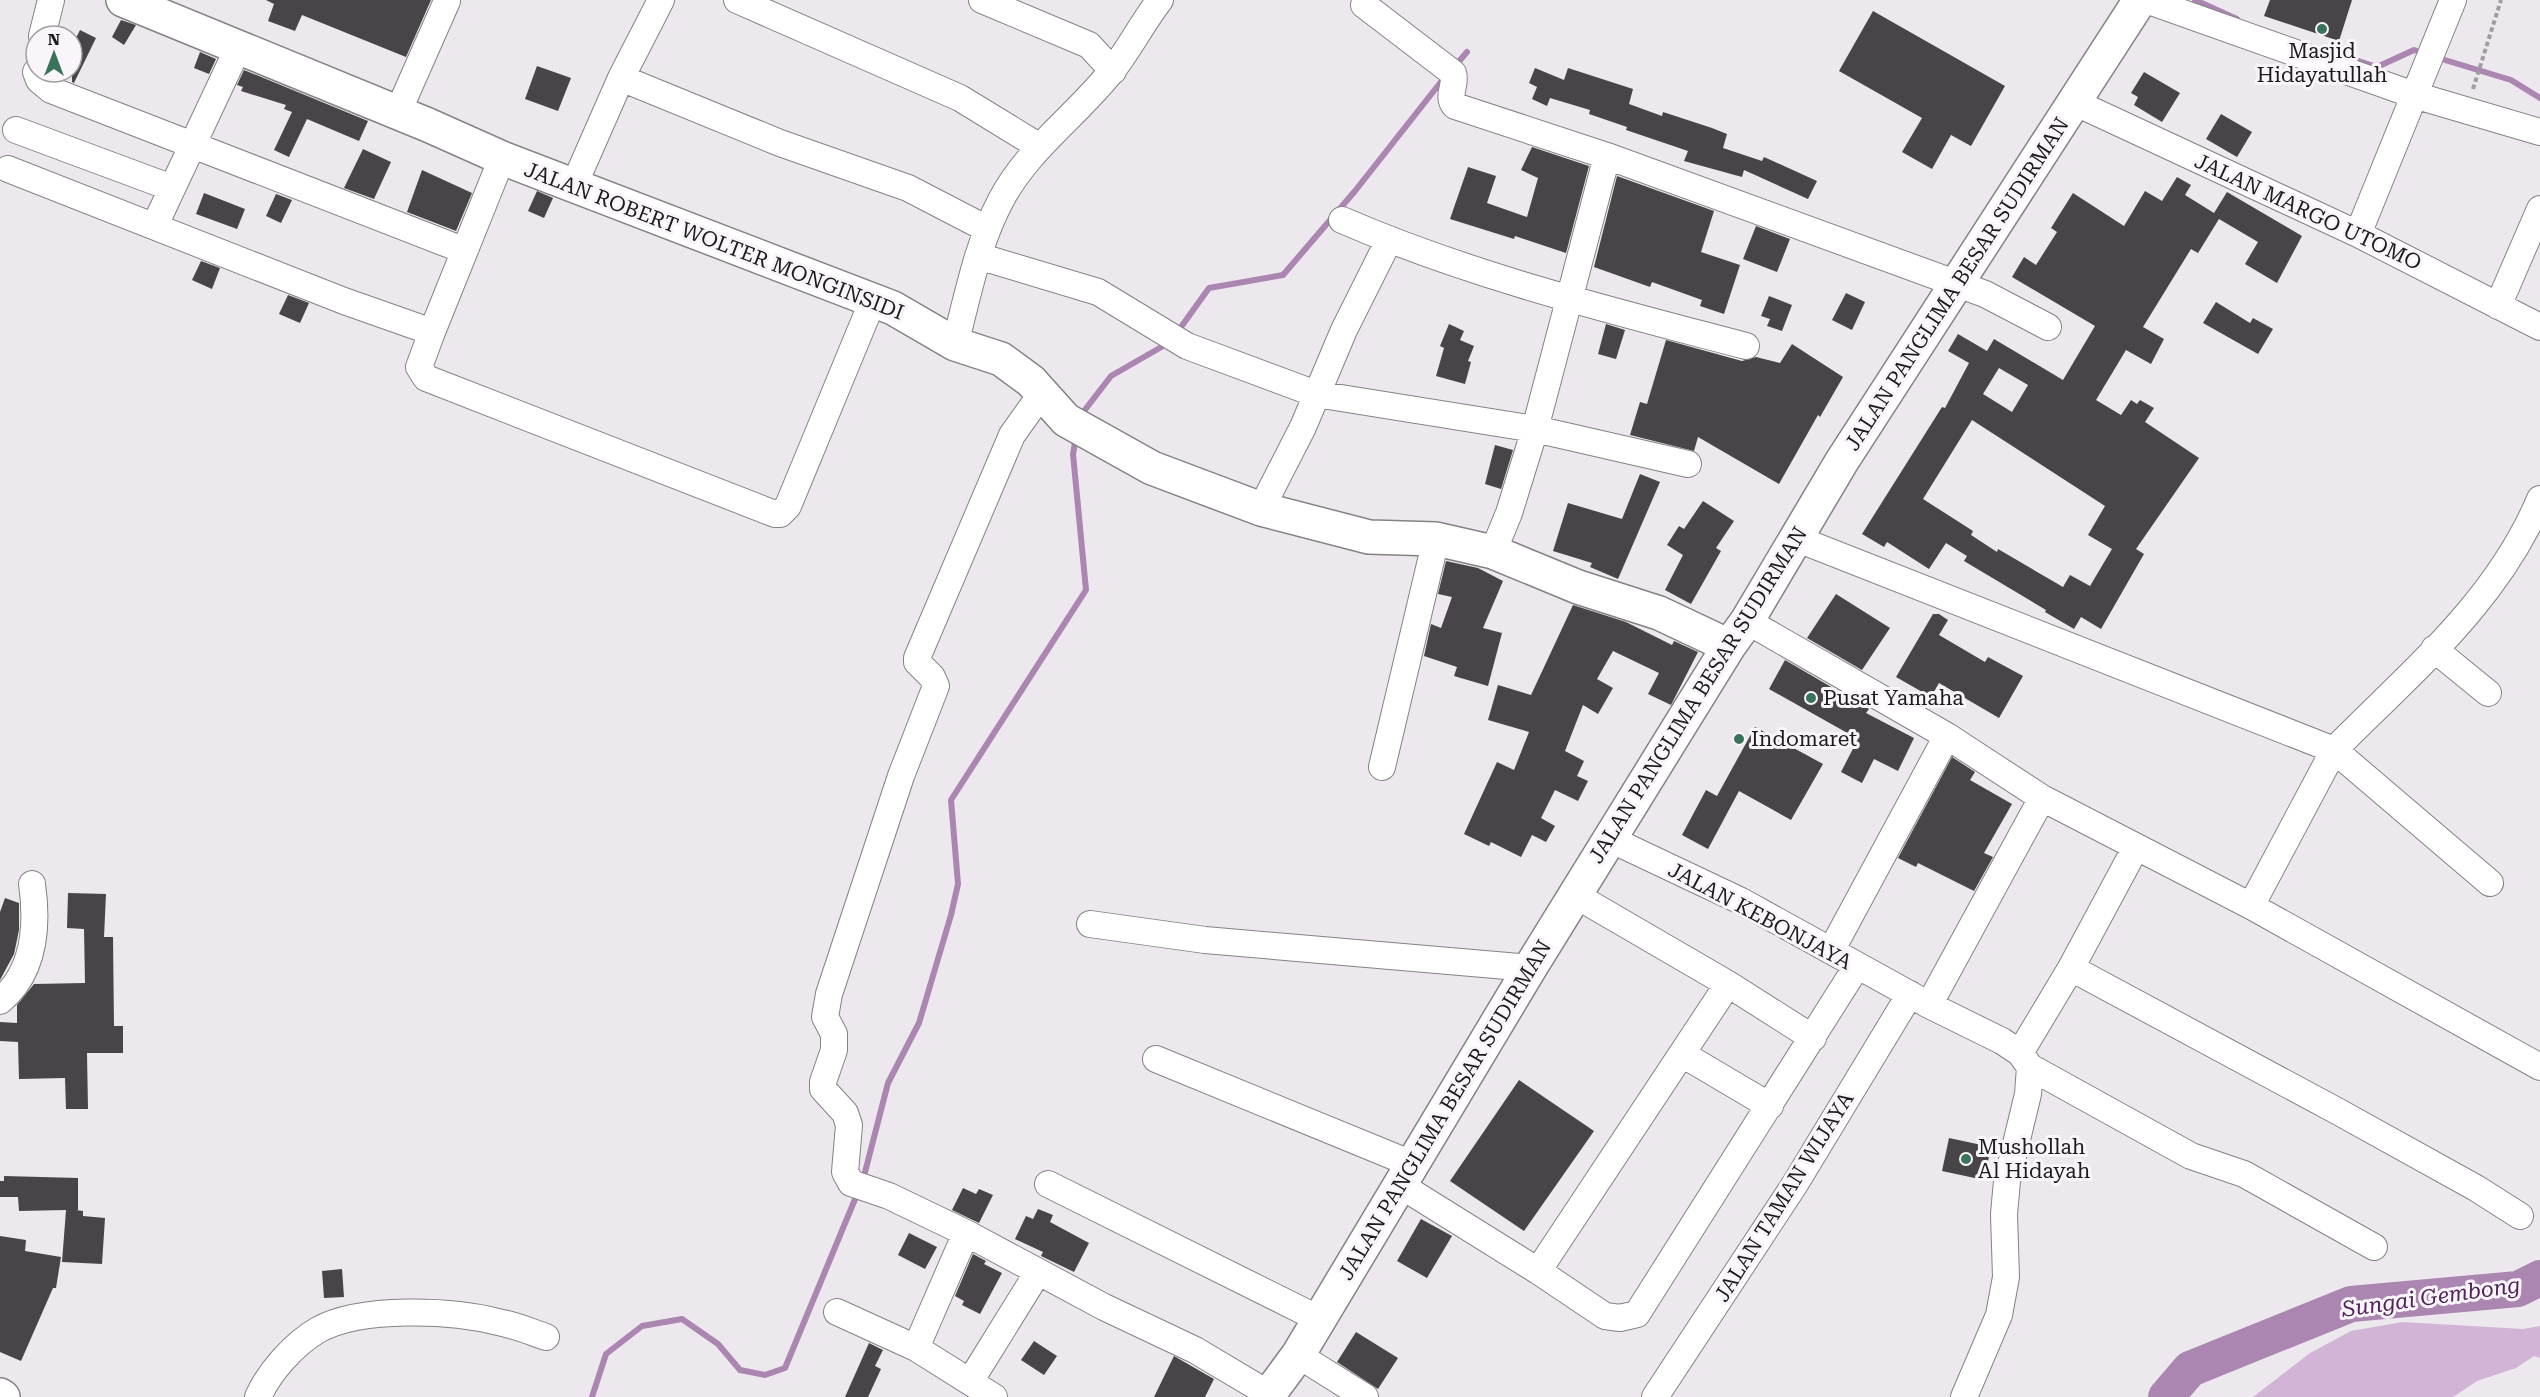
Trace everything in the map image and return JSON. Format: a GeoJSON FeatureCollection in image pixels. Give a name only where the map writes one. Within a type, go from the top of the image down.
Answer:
{"type":"FeatureCollection","features":[{"type":"Feature","properties":{"kind":"main road","name":"JALAN ROBERT WOLTER MONGINSIDI"},"geometry":{"type":"LineString","coordinates":[[123,0],[398,112],[502,158],[893,308],[956,344],[1001,359],[1078,426],[1152,468],[1261,509],[1370,537],[1436,539],[1492,552],[1578,587],[1659,614],[1738,633]]}},
{"type":"Feature","properties":{"kind":"main road","name":"JALAN PANGLIMA BESAR SUDIRMAN"},"geometry":{"type":"LineString","coordinates":[[1268,1396],[1298,1355],[1530,968],[1795,538],[2139,0]]}},
{"type":"Feature","properties":{"kind":"street"},"geometry":{"type":"LineString","coordinates":[[45,24],[51,0]]}},
{"type":"Feature","properties":{"kind":"street"},"geometry":{"type":"LineString","coordinates":[[573,184],[621,78],[661,0]]}},
{"type":"Feature","properties":{"kind":"street"},"geometry":{"type":"LineString","coordinates":[[738,0],[960,98],[1040,147]]}},
{"type":"Feature","properties":{"kind":"street"},"geometry":{"type":"LineString","coordinates":[[982,0],[1089,45],[1113,71]]}},
{"type":"Feature","properties":{"kind":"street"},"geometry":{"type":"LineString","coordinates":[[956,344],[978,256],[987,229],[1002,197],[1040,147],[1113,71],[1160,0]]}},
{"type":"Feature","properties":{"kind":"street"},"geometry":{"type":"LineString","coordinates":[[2146,0],[2414,95],[2540,132]]}},
{"type":"Feature","properties":{"kind":"street"},"geometry":{"type":"LineString","coordinates":[[2358,234],[2453,0]]}},
{"type":"Feature","properties":{"kind":"street"},"geometry":{"type":"LineString","coordinates":[[398,112],[447,1]]}},
{"type":"Feature","properties":{"kind":"street"},"geometry":{"type":"LineString","coordinates":[[1364,5],[1448,68],[1455,80],[1451,97],[1455,106],[1607,156],[1957,283],[1985,294],[2048,327]]}},
{"type":"Feature","properties":{"kind":"street"},"geometry":{"type":"LineString","coordinates":[[155,225],[238,48]]}},
{"type":"Feature","properties":{"kind":"street"},"geometry":{"type":"LineString","coordinates":[[621,78],[780,143],[908,188],[987,229]]}},
{"type":"Feature","properties":{"kind":"street"},"geometry":{"type":"LineString","coordinates":[[44,84],[51,90],[463,250]]}},
{"type":"Feature","properties":{"kind":"street","name":"JALAN MARGO UTOMO"},"geometry":{"type":"LineString","coordinates":[[2074,102],[2358,234],[2540,327]]}},
{"type":"Feature","properties":{"kind":"street"},"geometry":{"type":"LineString","coordinates":[[16,130],[172,188]]}},
{"type":"Feature","properties":{"kind":"street"},"geometry":{"type":"LineString","coordinates":[[1492,552],[1509,513],[1534,429],[1607,156]]}},
{"type":"Feature","properties":{"kind":"street"},"geometry":{"type":"LineString","coordinates":[[502,158],[463,250],[419,366],[426,378],[775,514],[780,514],[788,506],[873,300]]}},
{"type":"Feature","properties":{"kind":"street"},"geometry":{"type":"LineString","coordinates":[[8,169],[344,301],[432,332]]}},
{"type":"Feature","properties":{"kind":"street"},"geometry":{"type":"LineString","coordinates":[[2498,306],[2540,209]]}},
{"type":"Feature","properties":{"kind":"street"},"geometry":{"type":"LineString","coordinates":[[1342,220],[1389,240],[1569,299],[1746,346]]}},
{"type":"Feature","properties":{"kind":"street"},"geometry":{"type":"LineString","coordinates":[[1261,509],[1303,427],[1316,394],[1389,240]]}},
{"type":"Feature","properties":{"kind":"street"},"geometry":{"type":"LineString","coordinates":[[978,256],[1098,292],[1157,330],[1187,346],[1316,394],[1534,429],[1688,464]]}},
{"type":"Feature","properties":{"kind":"street"},"geometry":{"type":"LineString","coordinates":[[1042,393],[1012,435],[917,658],[917,662],[932,677],[936,686],[901,776],[825,1012],[834,1034],[834,1050],[823,1089],[845,1113],[849,1125],[845,1172],[860,1187],[889,1196],[966,1233],[1038,1272],[1195,1350],[1268,1396]]}},
{"type":"Feature","properties":{"kind":"street"},"geometry":{"type":"LineString","coordinates":[[2252,906],[2334,750],[2478,604],[2499,576],[2538,509]]}},
{"type":"Feature","properties":{"kind":"street"},"geometry":{"type":"LineString","coordinates":[[1795,538],[2334,750],[2490,883]]}},
{"type":"Feature","properties":{"kind":"street"},"geometry":{"type":"LineString","coordinates":[[1382,767],[1436,539]]}},
{"type":"Feature","properties":{"kind":"street"},"geometry":{"type":"LineString","coordinates":[[1738,633],[1947,736],[2042,798],[2252,906],[2540,1067]]}},
{"type":"Feature","properties":{"kind":"street"},"geometry":{"type":"LineString","coordinates":[[2434,649],[2488,693]]}},
{"type":"Feature","properties":{"kind":"street"},"geometry":{"type":"LineString","coordinates":[[1831,951],[1947,736]]}},
{"type":"Feature","properties":{"kind":"street","name":"JALAN TAMAN WIJAYA"},"geometry":{"type":"LineString","coordinates":[[1655,1397],[1919,999],[2042,798]]}},
{"type":"Feature","properties":{"kind":"street","name":"JALAN KEBONJAYA"},"geometry":{"type":"LineString","coordinates":[[1610,839],[1741,901],[1857,966],[2002,1041],[2025,1060],[2191,1156],[2244,1174],[2374,1247]]}},
{"type":"Feature","properties":{"kind":"street"},"geometry":{"type":"LineString","coordinates":[[1964,1397],[2000,1315],[2006,1277],[2004,1214],[2007,1181],[2028,1094],[2025,1060],[2136,847]]}},
{"type":"Feature","properties":{"kind":"street"},"geometry":{"type":"LineString","coordinates":[[0,1001],[30,957],[36,908],[32,884]]}},
{"type":"Feature","properties":{"kind":"street"},"geometry":{"type":"LineString","coordinates":[[1575,895],[1728,984],[1813,1038]]}},
{"type":"Feature","properties":{"kind":"street"},"geometry":{"type":"LineString","coordinates":[[1090,924],[1205,940],[1530,968]]}},
{"type":"Feature","properties":{"kind":"street"},"geometry":{"type":"LineString","coordinates":[[1156,1059],[1406,1174],[1538,1271],[1605,1316],[1620,1318],[1637,1314],[1857,966]]}},
{"type":"Feature","properties":{"kind":"street"},"geometry":{"type":"LineString","coordinates":[[2071,968],[2337,1111],[2476,1188],[2520,1216]]}},
{"type":"Feature","properties":{"kind":"street"},"geometry":{"type":"LineString","coordinates":[[1538,1271],[1728,984]]}},
{"type":"Feature","properties":{"kind":"street"},"geometry":{"type":"LineString","coordinates":[[1682,1054],[1770,1106]]}},
{"type":"Feature","properties":{"kind":"street"},"geometry":{"type":"LineString","coordinates":[[1048,1184],[1318,1319]]}},
{"type":"Feature","properties":{"kind":"street"},"geometry":{"type":"LineString","coordinates":[[916,1348],[966,1233]]}},
{"type":"Feature","properties":{"kind":"street"},"geometry":{"type":"LineString","coordinates":[[971,1380],[1038,1272]]}},
{"type":"Feature","properties":{"kind":"street"},"geometry":{"type":"LineString","coordinates":[[837,1312],[916,1348],[971,1380],[994,1397]]}},
{"type":"Feature","properties":{"kind":"street"},"geometry":{"type":"LineString","coordinates":[[258,1397],[263,1386],[295,1347],[319,1329],[345,1320],[379,1315],[453,1314],[498,1322],[546,1337]]}},
{"type":"Feature","properties":{"kind":"street"},"geometry":{"type":"LineString","coordinates":[[1298,1355],[1365,1397]]}},
{"type":"Feature","properties":{"kind":"path"},"geometry":{"type":"LineString","coordinates":[[2476,77],[2500,0]]}},
{"type":"Feature","properties":{"kind":"shaded area"},"geometry":{"type":"Polygon","coordinates":[[[2402,1322],[2523,1329],[2540,1326],[2540,1358],[2534,1356],[2516,1368],[2477,1381],[2453,1397],[2253,1397],[2310,1353],[2351,1331],[2402,1322]]]}},
{"type":"Feature","properties":{"kind":"building"},"geometry":{"type":"Polygon","coordinates":[[[266,0],[431,0],[406,57],[302,15],[295,31],[268,21],[274,4],[266,0]]]}},
{"type":"Feature","properties":{"kind":"building","name":"Masjid Hidayatullah"},"geometry":{"type":"Polygon","coordinates":[[[2270,0],[2352,0],[2339,41],[2264,16],[2270,0]]]}},
{"type":"Feature","properties":{"kind":"building"},"geometry":{"type":"Polygon","coordinates":[[[1873,11],[2005,86],[1971,146],[1951,135],[1932,169],[1902,152],[1922,118],[1839,71],[1873,11]]]}},
{"type":"Feature","properties":{"kind":"building"},"geometry":{"type":"Polygon","coordinates":[[[121,20],[136,25],[124,45],[112,37],[121,20]]]}},
{"type":"Feature","properties":{"kind":"building"},"geometry":{"type":"Polygon","coordinates":[[[84,32],[96,38],[84,63],[84,32]]]}},
{"type":"Feature","properties":{"kind":"building"},"geometry":{"type":"Polygon","coordinates":[[[200,52],[216,59],[209,74],[194,68],[200,52]]]}},
{"type":"Feature","properties":{"kind":"building"},"geometry":{"type":"Polygon","coordinates":[[[537,66],[571,78],[558,111],[525,99],[537,66]]]}},
{"type":"Feature","properties":{"kind":"building"},"geometry":{"type":"Polygon","coordinates":[[[1535,68],[1564,80],[1568,68],[1633,89],[1629,104],[1662,116],[1663,112],[1727,134],[1723,148],[1762,161],[1764,157],[1817,181],[1808,199],[1744,170],[1742,177],[1684,161],[1688,151],[1626,130],[1627,127],[1589,114],[1590,110],[1550,98],[1547,106],[1532,99],[1537,87],[1529,83],[1535,68]]]}},
{"type":"Feature","properties":{"kind":"building"},"geometry":{"type":"Polygon","coordinates":[[[244,70],[368,121],[359,141],[307,119],[289,157],[274,150],[292,112],[284,109],[286,105],[241,91],[243,87],[237,85],[244,70]]]}},
{"type":"Feature","properties":{"kind":"building"},"geometry":{"type":"Polygon","coordinates":[[[2144,72],[2180,93],[2162,122],[2134,105],[2138,97],[2131,93],[2144,72]]]}},
{"type":"Feature","properties":{"kind":"building"},"geometry":{"type":"Polygon","coordinates":[[[2221,114],[2252,132],[2237,157],[2206,139],[2221,114]]]}},
{"type":"Feature","properties":{"kind":"building"},"geometry":{"type":"Polygon","coordinates":[[[1532,147],[1589,166],[1566,253],[1515,236],[1514,239],[1450,219],[1468,167],[1496,176],[1487,203],[1527,217],[1538,178],[1521,170],[1532,147]]]}},
{"type":"Feature","properties":{"kind":"building"},"geometry":{"type":"Polygon","coordinates":[[[363,149],[391,162],[374,199],[344,188],[363,149]]]}},
{"type":"Feature","properties":{"kind":"building"},"geometry":{"type":"Polygon","coordinates":[[[422,170],[472,193],[456,231],[407,212],[422,170]]]}},
{"type":"Feature","properties":{"kind":"building"},"geometry":{"type":"Polygon","coordinates":[[[1617,176],[1714,211],[1701,252],[1740,265],[1724,314],[1700,306],[1702,300],[1652,282],[1650,287],[1594,267],[1617,176]]]}},
{"type":"Feature","properties":{"kind":"building"},"geometry":{"type":"Polygon","coordinates":[[[2177,177],[2191,185],[2185,195],[2214,213],[2227,192],[2302,236],[2277,283],[2245,264],[2258,242],[2219,219],[2198,253],[2191,249],[2143,327],[2164,339],[2151,364],[2126,350],[2096,400],[2121,415],[2131,400],[2137,404],[2140,400],[2154,408],[2145,422],[2199,458],[2136,549],[2144,554],[2101,629],[2081,617],[2074,629],[1964,561],[1967,556],[1946,543],[1929,569],[1887,542],[1884,547],[1862,534],[1942,407],[1945,408],[1969,363],[1948,351],[1958,334],[1987,351],[1994,339],[2063,380],[2095,326],[2012,277],[2024,257],[2036,265],[2057,232],[2051,228],[2073,193],[2124,226],[2145,191],[2162,201],[2177,177]],[[1999,368],[1983,394],[2012,412],[2028,385],[1999,368]],[[1972,420],[1923,499],[1973,531],[1971,535],[1997,552],[1998,549],[2063,587],[2070,575],[2090,586],[2112,549],[2088,535],[2105,506],[1972,420]]]}},
{"type":"Feature","properties":{"kind":"building"},"geometry":{"type":"Polygon","coordinates":[[[537,191],[553,198],[544,218],[528,211],[537,191]]]}},
{"type":"Feature","properties":{"kind":"building"},"geometry":{"type":"Polygon","coordinates":[[[204,193],[245,209],[237,229],[196,214],[204,193]]]}},
{"type":"Feature","properties":{"kind":"building"},"geometry":{"type":"Polygon","coordinates":[[[276,194],[292,200],[281,223],[266,216],[276,194]]]}},
{"type":"Feature","properties":{"kind":"building"},"geometry":{"type":"Polygon","coordinates":[[[1756,226],[1790,239],[1777,272],[1743,259],[1756,226]]]}},
{"type":"Feature","properties":{"kind":"building"},"geometry":{"type":"Polygon","coordinates":[[[201,261],[220,268],[212,289],[192,280],[201,261]]]}},
{"type":"Feature","properties":{"kind":"building"},"geometry":{"type":"Polygon","coordinates":[[[1846,293],[1865,302],[1852,330],[1832,320],[1846,293]]]}},
{"type":"Feature","properties":{"kind":"building"},"geometry":{"type":"Polygon","coordinates":[[[288,295],[309,303],[300,323],[279,314],[288,295]]]}},
{"type":"Feature","properties":{"kind":"building"},"geometry":{"type":"Polygon","coordinates":[[[1769,296],[1792,305],[1782,331],[1767,326],[1770,319],[1761,316],[1769,296]]]}},
{"type":"Feature","properties":{"kind":"building"},"geometry":{"type":"Polygon","coordinates":[[[2216,302],[2250,323],[2253,318],[2273,329],[2258,354],[2203,323],[2216,302]]]}},
{"type":"Feature","properties":{"kind":"building"},"geometry":{"type":"Polygon","coordinates":[[[1449,324],[1464,331],[1460,340],[1474,346],[1468,361],[1471,362],[1465,384],[1436,376],[1444,348],[1440,346],[1449,324]]]}},
{"type":"Feature","properties":{"kind":"building"},"geometry":{"type":"Polygon","coordinates":[[[1606,324],[1625,330],[1616,359],[1598,354],[1606,324]]]}},
{"type":"Feature","properties":{"kind":"building"},"geometry":{"type":"Polygon","coordinates":[[[1666,340],[1742,361],[1756,357],[1780,363],[1792,344],[1843,377],[1820,417],[1818,415],[1779,484],[1698,437],[1694,451],[1630,435],[1640,402],[1647,404],[1666,340]]]}},
{"type":"Feature","properties":{"kind":"building"},"geometry":{"type":"Polygon","coordinates":[[[1495,445],[1513,450],[1501,489],[1485,484],[1495,445]]]}},
{"type":"Feature","properties":{"kind":"building"},"geometry":{"type":"Polygon","coordinates":[[[1640,474],[1660,482],[1618,579],[1590,567],[1592,563],[1553,551],[1568,503],[1622,519],[1640,474]]]}},
{"type":"Feature","properties":{"kind":"building"},"geometry":{"type":"Polygon","coordinates":[[[1703,501],[1734,521],[1716,548],[1721,551],[1691,604],[1665,590],[1683,555],[1667,545],[1679,526],[1684,529],[1703,501]]]}},
{"type":"Feature","properties":{"kind":"building"},"geometry":{"type":"Polygon","coordinates":[[[1446,561],[1478,568],[1503,581],[1483,628],[1502,633],[1488,686],[1454,676],[1457,667],[1424,656],[1431,624],[1441,628],[1452,597],[1438,594],[1446,561]]]}},
{"type":"Feature","properties":{"kind":"building"},"geometry":{"type":"Polygon","coordinates":[[[1836,594],[1890,628],[1862,670],[1807,638],[1836,594]]]}},
{"type":"Feature","properties":{"kind":"building"},"geometry":{"type":"Polygon","coordinates":[[[1573,605],[1626,622],[1672,645],[1674,641],[1698,652],[1671,705],[1648,694],[1659,673],[1613,651],[1597,679],[1613,688],[1598,714],[1583,705],[1565,751],[1584,761],[1577,776],[1588,781],[1578,801],[1555,790],[1541,818],[1555,826],[1546,842],[1532,835],[1521,857],[1491,842],[1489,846],[1464,834],[1497,762],[1514,770],[1529,732],[1488,720],[1498,685],[1531,695],[1573,605]]]}},
{"type":"Feature","properties":{"kind":"building"},"geometry":{"type":"Polygon","coordinates":[[[1933,614],[1939,614],[1948,620],[1939,635],[1985,662],[1988,657],[2023,676],[1999,718],[1939,683],[1931,697],[1896,677],[1933,614]]]}},
{"type":"Feature","properties":{"kind":"building"},"geometry":{"type":"Polygon","coordinates":[[[1785,660],[1869,709],[1866,713],[1914,738],[1898,771],[1874,759],[1862,783],[1841,772],[1858,739],[1769,689],[1785,660]]]}},
{"type":"Feature","properties":{"kind":"building"},"geometry":{"type":"Polygon","coordinates":[[[1755,727],[1823,764],[1791,820],[1739,791],[1708,849],[1682,835],[1706,790],[1717,796],[1755,727]]]}},
{"type":"Feature","properties":{"kind":"building"},"geometry":{"type":"Polygon","coordinates":[[[1952,757],[1975,772],[1970,780],[2012,804],[1984,853],[1993,857],[1974,891],[1918,863],[1916,867],[1898,858],[1952,757]]]}},
{"type":"Feature","properties":{"kind":"building"},"geometry":{"type":"Polygon","coordinates":[[[68,893],[106,894],[104,937],[113,937],[114,1026],[123,1026],[123,1053],[87,1053],[88,1109],[66,1109],[65,1078],[19,1079],[18,1042],[0,1041],[0,1022],[17,1023],[17,1005],[34,984],[85,983],[84,929],[67,928],[68,893]]]}},
{"type":"Feature","properties":{"kind":"building"},"geometry":{"type":"Polygon","coordinates":[[[5,898],[19,903],[19,930],[14,954],[0,980],[0,912],[5,898]]]}},
{"type":"Feature","properties":{"kind":"building"},"geometry":{"type":"Polygon","coordinates":[[[1519,1080],[1594,1131],[1524,1231],[1450,1181],[1519,1080]]]}},
{"type":"Feature","properties":{"kind":"building","name":"Mushollah Al Hidayah"},"geometry":{"type":"Polygon","coordinates":[[[1949,1138],[1991,1147],[1984,1180],[1942,1171],[1949,1138]]]}},
{"type":"Feature","properties":{"kind":"building"},"geometry":{"type":"Polygon","coordinates":[[[4,1176],[78,1178],[78,1210],[76,1210],[83,1211],[83,1216],[105,1218],[102,1264],[62,1262],[66,1210],[19,1211],[18,1197],[0,1197],[0,1181],[4,1181],[4,1176]]]}},
{"type":"Feature","properties":{"kind":"building"},"geometry":{"type":"Polygon","coordinates":[[[963,1188],[976,1194],[979,1189],[993,1195],[979,1223],[952,1210],[963,1188]]]}},
{"type":"Feature","properties":{"kind":"building"},"geometry":{"type":"Polygon","coordinates":[[[1038,1209],[1053,1215],[1050,1222],[1089,1243],[1074,1272],[1041,1256],[1043,1252],[1015,1239],[1026,1216],[1033,1219],[1038,1209]]]}},
{"type":"Feature","properties":{"kind":"building"},"geometry":{"type":"Polygon","coordinates":[[[1421,1219],[1452,1236],[1427,1278],[1397,1261],[1421,1219]]]}},
{"type":"Feature","properties":{"kind":"building"},"geometry":{"type":"Polygon","coordinates":[[[909,1233],[937,1247],[925,1269],[898,1255],[909,1233]]]}},
{"type":"Feature","properties":{"kind":"building"},"geometry":{"type":"Polygon","coordinates":[[[0,1236],[26,1240],[25,1251],[61,1257],[56,1288],[53,1288],[21,1361],[0,1352],[0,1236]]]}},
{"type":"Feature","properties":{"kind":"building"},"geometry":{"type":"Polygon","coordinates":[[[973,1254],[986,1261],[984,1264],[1002,1273],[980,1314],[962,1305],[964,1301],[955,1296],[973,1254]]]}},
{"type":"Feature","properties":{"kind":"building"},"geometry":{"type":"Polygon","coordinates":[[[342,1269],[344,1297],[324,1298],[322,1271],[342,1269]]]}},
{"type":"Feature","properties":{"kind":"building"},"geometry":{"type":"Polygon","coordinates":[[[1356,1332],[1398,1358],[1378,1389],[1337,1362],[1356,1332]]]}},
{"type":"Feature","properties":{"kind":"building"},"geometry":{"type":"Polygon","coordinates":[[[1034,1341],[1057,1356],[1044,1375],[1021,1360],[1034,1341]]]}},
{"type":"Feature","properties":{"kind":"building"},"geometry":{"type":"Polygon","coordinates":[[[869,1343],[883,1350],[875,1366],[881,1369],[868,1397],[845,1397],[869,1343]]]}},
{"type":"Feature","properties":{"kind":"building"},"geometry":{"type":"Polygon","coordinates":[[[1174,1356],[1214,1379],[1205,1397],[1154,1397],[1174,1356]]]}},
{"type":"Feature","properties":{"kind":"waterway"},"geometry":{"type":"LineString","coordinates":[[2195,0],[2237,19]]}},
{"type":"Feature","properties":{"kind":"waterway"},"geometry":{"type":"LineString","coordinates":[[2331,52],[2377,67],[2414,50],[2426,54]]}},
{"type":"Feature","properties":{"kind":"waterway"},"geometry":{"type":"LineString","coordinates":[[1455,66],[1467,52]]}},
{"type":"Feature","properties":{"kind":"waterway"},"geometry":{"type":"LineString","coordinates":[[2435,57],[2511,80],[2540,98]]}},
{"type":"Feature","properties":{"kind":"waterway"},"geometry":{"type":"LineString","coordinates":[[1176,334],[1209,288],[1283,275],[1355,191],[1444,78]]}},
{"type":"Feature","properties":{"kind":"waterway"},"geometry":{"type":"LineString","coordinates":[[1081,415],[1111,376],[1170,342]]}},
{"type":"Feature","properties":{"kind":"waterway"},"geometry":{"type":"LineString","coordinates":[[863,1180],[888,1083],[919,1023],[951,915],[958,884],[951,800],[1086,590],[1073,454],[1076,437]]}},
{"type":"Feature","properties":{"kind":"waterway"},"geometry":{"type":"LineString","coordinates":[[592,1397],[606,1354],[642,1326],[682,1319],[718,1344],[740,1370],[765,1375],[785,1368],[858,1192]]}},
{"type":"Feature","properties":{"kind":"waterway","name":"Sungai Gembong"},"geometry":{"type":"LineString","coordinates":[[2166,1397],[2190,1369],[2351,1304],[2518,1289],[2540,1278]]}},
{"type":"Feature","properties":{"kind":"place","name":"Masjid Hidayatullah"},"geometry":{"type":"Point","coordinates":[2322,29]}},
{"type":"Feature","properties":{"kind":"place","name":"Pusat Yamaha"},"geometry":{"type":"Point","coordinates":[1811,698]}},
{"type":"Feature","properties":{"kind":"place","name":"Indomaret"},"geometry":{"type":"Point","coordinates":[1739,739]}},
{"type":"Feature","properties":{"kind":"place","name":"Mushollah Al Hidayah"},"geometry":{"type":"Point","coordinates":[1966,1159]}}]}
